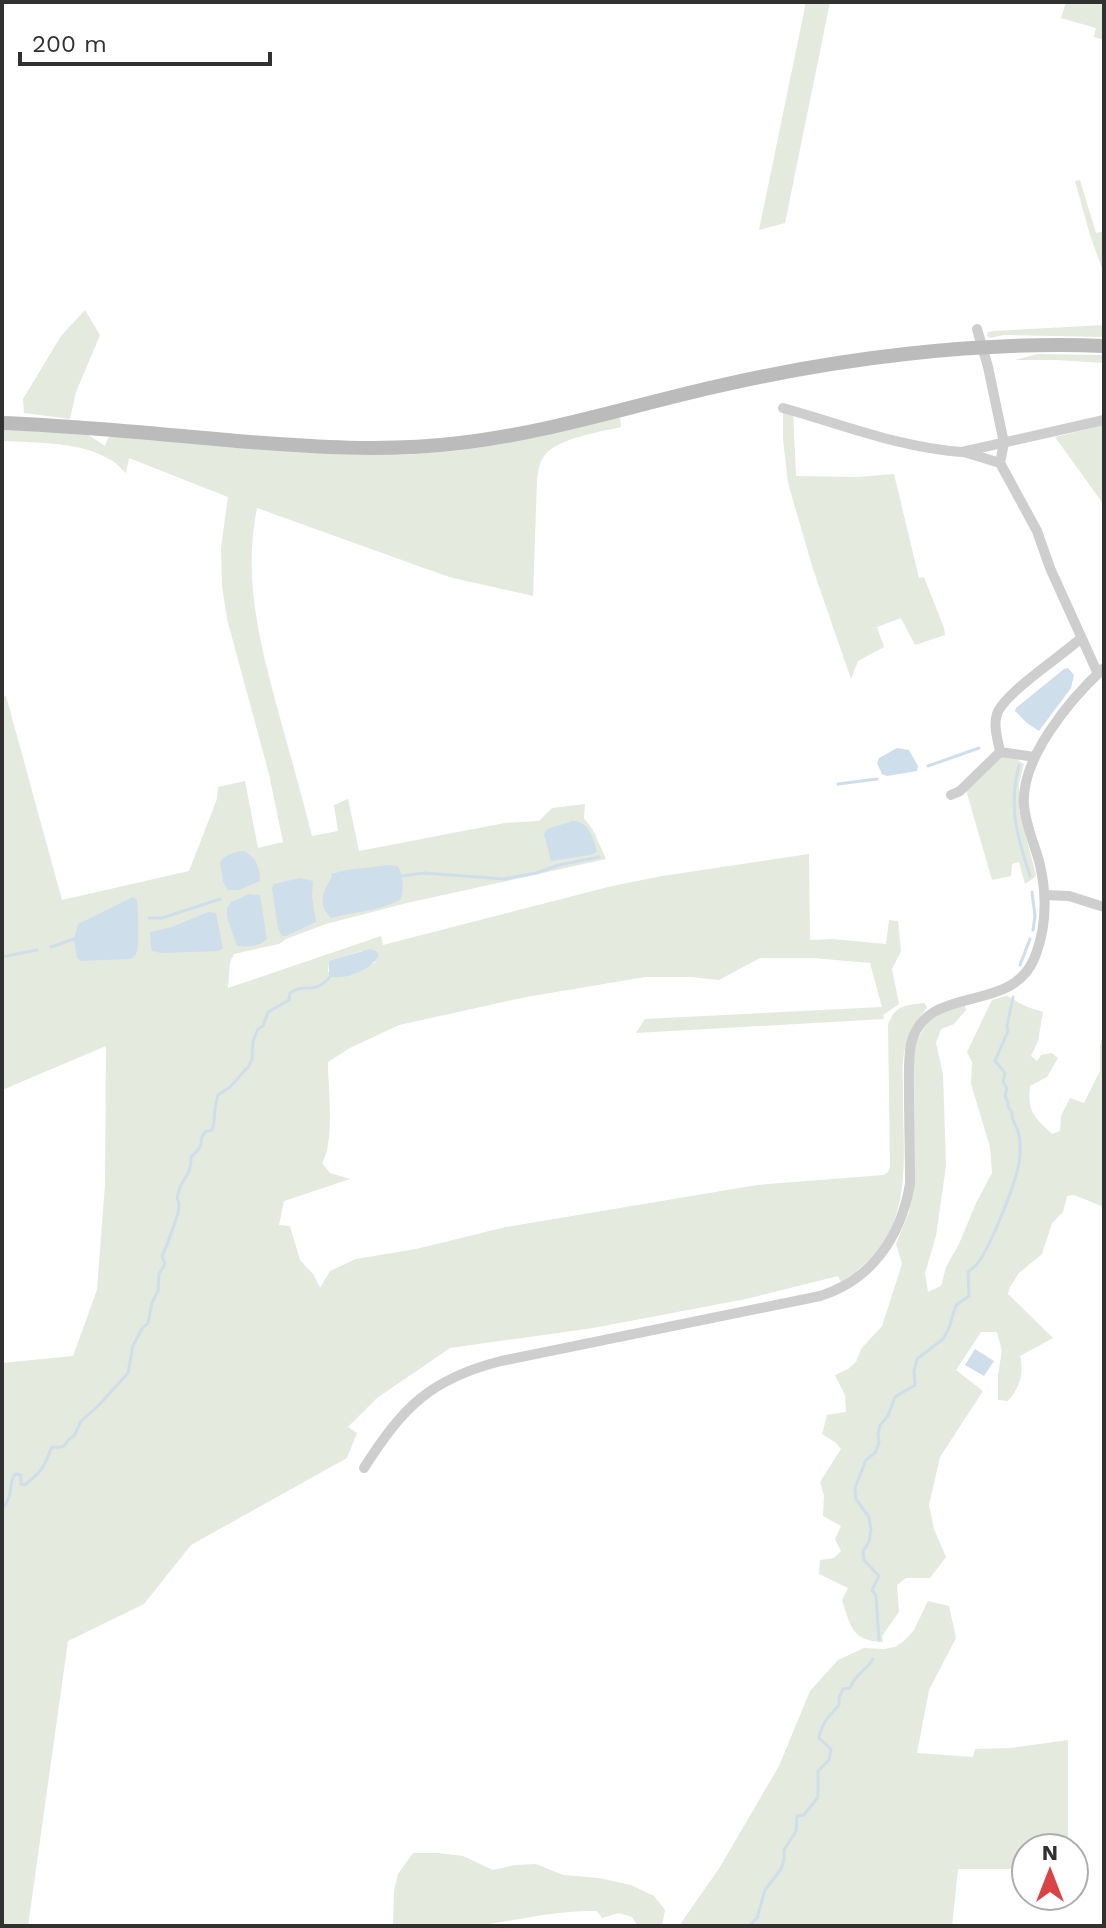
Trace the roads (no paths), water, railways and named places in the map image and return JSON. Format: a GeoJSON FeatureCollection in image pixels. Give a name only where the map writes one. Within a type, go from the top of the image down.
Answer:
{"type":"FeatureCollection","features":[{"type":"Feature","properties":{"kind":"main road"},"geometry":{"type":"LineString","coordinates":[[2,423],[281,445],[411,448],[524,433],[715,387],[871,359],[983,348],[1104,346]]}},
{"type":"Feature","properties":{"kind":"street"},"geometry":{"type":"LineString","coordinates":[[364,1468],[395,1421],[418,1399],[470,1370],[514,1358],[836,1291],[874,1264],[895,1234],[910,1184],[912,1042],[925,1018],[935,1010],[1002,991],[1018,983],[1035,959],[1047,908],[1040,865],[1024,807],[1025,779],[1057,722],[1101,671],[1081,638],[1037,531],[1000,463],[1004,443],[977,329]]}},
{"type":"Feature","properties":{"kind":"street"},"geometry":{"type":"LineString","coordinates":[[783,408],[904,443],[962,452],[1000,463]]}},
{"type":"Feature","properties":{"kind":"street"},"geometry":{"type":"LineString","coordinates":[[962,452],[1104,420]]}},
{"type":"Feature","properties":{"kind":"street"},"geometry":{"type":"LineString","coordinates":[[1000,752],[996,720],[1001,706],[1081,638]]}},
{"type":"Feature","properties":{"kind":"street"},"geometry":{"type":"LineString","coordinates":[[1000,752],[1035,757]]}},
{"type":"Feature","properties":{"kind":"street"},"geometry":{"type":"LineString","coordinates":[[951,795],[960,791],[1000,752]]}},
{"type":"Feature","properties":{"kind":"street"},"geometry":{"type":"LineString","coordinates":[[1045,895],[1069,896],[1104,907]]}},
{"type":"Feature","properties":{"kind":"water"},"geometry":{"type":"Polygon","coordinates":[[[1068,668],[1074,675],[1071,688],[1039,731],[1015,711],[1016,708],[1068,668]]]}},
{"type":"Feature","properties":{"kind":"water"},"geometry":{"type":"Polygon","coordinates":[[[897,748],[909,750],[918,766],[917,771],[887,776],[882,774],[877,763],[879,758],[897,748]]]}},
{"type":"Feature","properties":{"kind":"water"},"geometry":{"type":"Polygon","coordinates":[[[573,821],[587,827],[597,852],[551,861],[544,834],[547,829],[573,821]]]}},
{"type":"Feature","properties":{"kind":"water"},"geometry":{"type":"Polygon","coordinates":[[[244,851],[256,863],[260,881],[239,890],[228,890],[223,882],[220,862],[230,854],[244,851]]]}},
{"type":"Feature","properties":{"kind":"water"},"geometry":{"type":"Polygon","coordinates":[[[398,866],[400,870],[401,899],[376,909],[331,918],[324,908],[323,898],[331,874],[398,866]]]}},
{"type":"Feature","properties":{"kind":"water"},"geometry":{"type":"Polygon","coordinates":[[[300,878],[313,881],[316,922],[282,936],[278,929],[272,888],[274,884],[300,878]]]}},
{"type":"Feature","properties":{"kind":"water"},"geometry":{"type":"Polygon","coordinates":[[[249,894],[260,895],[267,939],[257,945],[237,946],[227,908],[231,902],[249,894]]]}},
{"type":"Feature","properties":{"kind":"water"},"geometry":{"type":"Polygon","coordinates":[[[133,897],[137,900],[138,919],[135,955],[131,959],[81,961],[77,958],[74,939],[78,924],[133,897]]]}},
{"type":"Feature","properties":{"kind":"water"},"geometry":{"type":"Polygon","coordinates":[[[208,912],[216,913],[223,949],[152,951],[150,932],[172,927],[208,912]]]}},
{"type":"Feature","properties":{"kind":"water"},"geometry":{"type":"Polygon","coordinates":[[[370,949],[379,955],[364,970],[350,976],[329,976],[331,960],[370,949]]]}},
{"type":"Feature","properties":{"kind":"water"},"geometry":{"type":"Polygon","coordinates":[[[975,1349],[994,1361],[984,1376],[965,1365],[975,1349]]]}},
{"type":"Feature","properties":{"kind":"waterway"},"geometry":{"type":"LineString","coordinates":[[928,766],[979,748]]}},
{"type":"Feature","properties":{"kind":"waterway"},"geometry":{"type":"LineString","coordinates":[[1019,765],[1014,809],[1030,876]]}},
{"type":"Feature","properties":{"kind":"waterway"},"geometry":{"type":"LineString","coordinates":[[838,784],[877,779]]}},
{"type":"Feature","properties":{"kind":"waterway"},"geometry":{"type":"LineString","coordinates":[[402,876],[424,873],[504,879],[599,857]]}},
{"type":"Feature","properties":{"kind":"waterway"},"geometry":{"type":"LineString","coordinates":[[1032,892],[1033,930]]}},
{"type":"Feature","properties":{"kind":"waterway"},"geometry":{"type":"LineString","coordinates":[[149,918],[162,918],[220,899]]}},
{"type":"Feature","properties":{"kind":"waterway"},"geometry":{"type":"LineString","coordinates":[[51,947],[74,939]]}},
{"type":"Feature","properties":{"kind":"waterway"},"geometry":{"type":"LineString","coordinates":[[1020,965],[1030,939]]}},
{"type":"Feature","properties":{"kind":"waterway"},"geometry":{"type":"LineString","coordinates":[[2,957],[37,950]]}},
{"type":"Feature","properties":{"kind":"waterway"},"geometry":{"type":"LineString","coordinates":[[2,1509],[15,1474],[21,1475],[21,1484],[25,1485],[40,1471],[52,1447],[64,1446],[74,1436],[81,1421],[128,1373],[133,1346],[148,1323],[158,1291],[159,1274],[165,1264],[162,1256],[178,1211],[179,1189],[201,1139],[205,1132],[212,1130],[218,1095],[249,1066],[253,1041],[268,1012],[289,1000],[290,993],[295,990],[314,988],[330,977]]}},
{"type":"Feature","properties":{"kind":"waterway"},"geometry":{"type":"LineString","coordinates":[[879,1640],[876,1596],[872,1590],[879,1576],[864,1560],[863,1551],[869,1542],[871,1530],[869,1517],[856,1499],[855,1488],[866,1460],[875,1453],[880,1425],[888,1416],[895,1397],[915,1385],[917,1359],[943,1339],[956,1305],[969,1296],[968,1272],[983,1255],[1016,1177],[1019,1135],[1005,1096],[1005,1073],[995,1061],[1008,1031],[1013,997]]}},
{"type":"Feature","properties":{"kind":"waterway"},"geometry":{"type":"LineString","coordinates":[[749,1926],[757,1918],[765,1890],[781,1869],[784,1850],[796,1831],[797,1816],[804,1815],[818,1797],[818,1771],[829,1760],[831,1749],[819,1738],[822,1727],[839,1705],[843,1689],[850,1688],[873,1659]]}}]}
